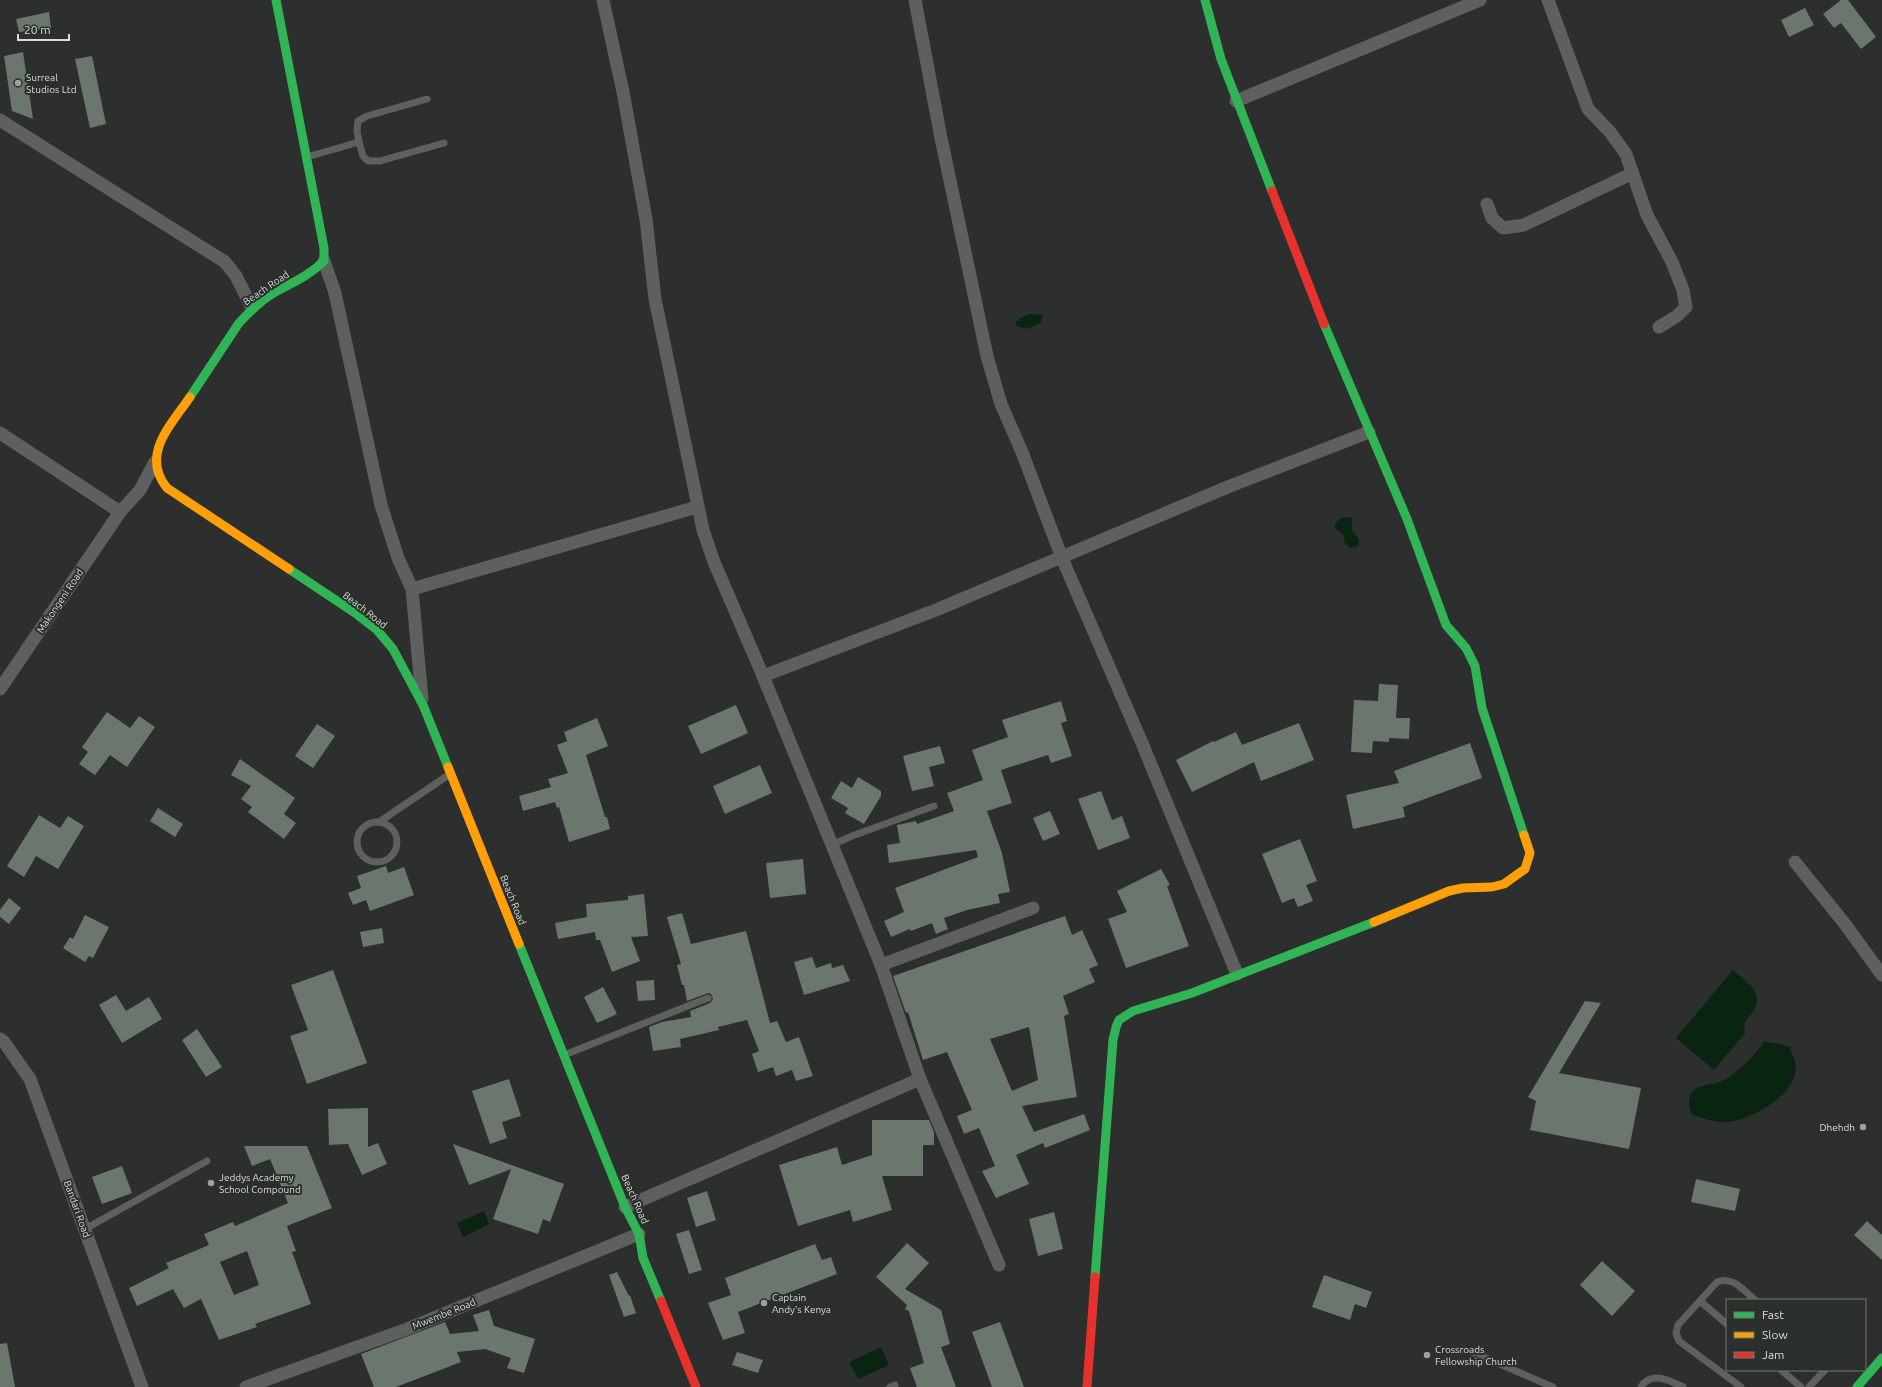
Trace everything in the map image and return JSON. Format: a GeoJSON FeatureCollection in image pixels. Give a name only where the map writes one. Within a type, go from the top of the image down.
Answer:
{"type":"FeatureCollection","features":[{"type":"Feature","properties":{"kind":"street"},"geometry":{"type":"LineString","coordinates":[[276,0],[324,248],[324,261],[335,293],[381,505],[398,558],[412,589],[423,705]]}},
{"type":"Feature","properties":{"kind":"street"},"geometry":{"type":"LineString","coordinates":[[603,0],[623,92],[646,219],[655,299],[697,508],[714,562],[763,676],[881,965],[920,1079],[999,1265]]}},
{"type":"Feature","properties":{"kind":"street"},"geometry":{"type":"LineString","coordinates":[[915,0],[941,138],[987,356],[1001,404],[1022,452],[1062,558],[1142,743],[1237,974]]}},
{"type":"Feature","properties":{"kind":"street"},"geometry":{"type":"LineString","coordinates":[[1087,1387],[1099,1206],[1116,1026],[1126,1015],[1143,1007],[1189,994],[1449,891],[1463,888],[1492,887],[1504,884],[1525,869],[1530,853],[1482,708],[1475,666],[1466,648],[1446,625],[1407,519],[1313,297],[1299,257],[1236,101],[1221,59],[1205,0]]}},
{"type":"Feature","properties":{"kind":"street"},"geometry":{"type":"LineString","coordinates":[[1236,101],[1480,0]]}},
{"type":"Feature","properties":{"kind":"street"},"geometry":{"type":"LineString","coordinates":[[1548,0],[1588,109],[1610,132],[1626,154],[1631,174],[1647,215],[1672,262],[1683,290],[1686,307],[1677,316],[1659,327]]}},
{"type":"Feature","properties":{"kind":"street"},"geometry":{"type":"LineString","coordinates":[[0,120],[224,262],[236,276],[252,308]]}},
{"type":"Feature","properties":{"kind":"street"},"geometry":{"type":"LineString","coordinates":[[1487,204],[1492,218],[1503,228],[1524,225],[1631,174]]}},
{"type":"Feature","properties":{"kind":"street","name":"Beach Road"},"geometry":{"type":"LineString","coordinates":[[324,261],[316,270],[276,292],[252,308],[239,323],[161,440],[157,451],[157,474],[166,488],[348,609],[377,630],[393,649],[423,705],[625,1207],[639,1234],[643,1258],[696,1387]]}},
{"type":"Feature","properties":{"kind":"street"},"geometry":{"type":"LineString","coordinates":[[0,432],[120,512]]}},
{"type":"Feature","properties":{"kind":"street"},"geometry":{"type":"LineString","coordinates":[[763,676],[936,610],[1230,486],[1369,432]]}},
{"type":"Feature","properties":{"kind":"street","name":"Makongeni Road"},"geometry":{"type":"LineString","coordinates":[[0,689],[120,512],[140,490],[156,462]]}},
{"type":"Feature","properties":{"kind":"street"},"geometry":{"type":"LineString","coordinates":[[412,589],[697,508]]}},
{"type":"Feature","properties":{"kind":"street"},"geometry":{"type":"LineString","coordinates":[[1795,862],[1845,924],[1882,975]]}},
{"type":"Feature","properties":{"kind":"street"},"geometry":{"type":"LineString","coordinates":[[881,965],[1033,908]]}},
{"type":"Feature","properties":{"kind":"street","name":"Bandari Road"},"geometry":{"type":"LineString","coordinates":[[0,1039],[4,1042],[30,1079],[142,1387]]}},
{"type":"Feature","properties":{"kind":"street"},"geometry":{"type":"LineString","coordinates":[[625,1207],[920,1079]]}},
{"type":"Feature","properties":{"kind":"street","name":"Mwembe Road"},"geometry":{"type":"LineString","coordinates":[[246,1387],[407,1329],[639,1234]]}},
{"type":"Feature","properties":{"kind":"street"},"geometry":{"type":"LineString","coordinates":[[1857,1387],[1882,1358]]}},
{"type":"Feature","properties":{"kind":"lane"},"geometry":{"type":"LineString","coordinates":[[427,99],[367,116],[358,122],[357,131],[364,156],[368,161],[380,162],[444,143]]}},
{"type":"Feature","properties":{"kind":"lane"},"geometry":{"type":"LineString","coordinates":[[306,157],[359,142]]}},
{"type":"Feature","properties":{"kind":"lane"},"geometry":{"type":"LineString","coordinates":[[379,822],[389,826],[395,835],[397,845],[393,855],[384,861],[374,862],[364,858],[358,850],[356,839],[361,830],[369,824],[379,822],[451,774]]}},
{"type":"Feature","properties":{"kind":"lane"},"geometry":{"type":"LineString","coordinates":[[832,845],[852,836],[934,806]]}},
{"type":"Feature","properties":{"kind":"lane"},"geometry":{"type":"LineString","coordinates":[[564,1055],[708,998]]}},
{"type":"Feature","properties":{"kind":"lane"},"geometry":{"type":"LineString","coordinates":[[85,1229],[207,1162]]}},
{"type":"Feature","properties":{"kind":"lane"},"geometry":{"type":"LineString","coordinates":[[1741,1387],[1679,1341],[1676,1333],[1678,1325],[1717,1282],[1724,1280],[1732,1281],[1754,1299]]}},
{"type":"Feature","properties":{"kind":"lane"},"geometry":{"type":"LineString","coordinates":[[1700,1301],[1726,1323]]}},
{"type":"Feature","properties":{"kind":"lane"},"geometry":{"type":"LineString","coordinates":[[1472,1352],[1552,1387]]}},
{"type":"Feature","properties":{"kind":"lane"},"geometry":{"type":"LineString","coordinates":[[1782,1371],[1801,1387]]}},
{"type":"Feature","properties":{"kind":"lane"},"geometry":{"type":"LineString","coordinates":[[1809,1387],[1824,1371]]}},
{"type":"Feature","properties":{"kind":"lane"},"geometry":{"type":"LineString","coordinates":[[1641,1387],[1649,1380],[1657,1378],[1664,1378],[1683,1387]]}},
{"type":"Feature","properties":{"kind":"shaded area"},"geometry":{"type":"Polygon","coordinates":[[[1030,314],[1043,315],[1041,323],[1027,329],[1016,326],[1016,322],[1020,318],[1030,314]]]}},
{"type":"Feature","properties":{"kind":"shaded area"},"geometry":{"type":"Polygon","coordinates":[[[1344,517],[1352,518],[1352,530],[1359,540],[1358,546],[1351,548],[1345,544],[1344,536],[1334,527],[1338,520],[1344,517]]]}},
{"type":"Feature","properties":{"kind":"shaded area"},"geometry":{"type":"Polygon","coordinates":[[[1733,970],[1752,987],[1757,997],[1757,1002],[1754,1010],[1744,1024],[1745,1033],[1714,1070],[1676,1038],[1733,970]]]}},
{"type":"Feature","properties":{"kind":"shaded area"},"geometry":{"type":"Polygon","coordinates":[[[1764,1041],[1791,1047],[1790,1051],[1796,1064],[1794,1076],[1788,1088],[1778,1099],[1750,1116],[1736,1120],[1724,1122],[1716,1121],[1691,1114],[1689,1099],[1693,1091],[1699,1087],[1722,1081],[1733,1074],[1751,1058],[1764,1041]]]}},
{"type":"Feature","properties":{"kind":"shaded area"},"geometry":{"type":"Polygon","coordinates":[[[484,1211],[489,1224],[463,1237],[457,1223],[484,1211]]]}},
{"type":"Feature","properties":{"kind":"shaded area"},"geometry":{"type":"Polygon","coordinates":[[[881,1347],[889,1365],[858,1379],[849,1362],[881,1347]]]}},
{"type":"Feature","properties":{"kind":"building"},"geometry":{"type":"Polygon","coordinates":[[[1841,0],[1848,0],[1876,37],[1861,49],[1841,23],[1834,28],[1823,14],[1841,0]]]}},
{"type":"Feature","properties":{"kind":"building"},"geometry":{"type":"Polygon","coordinates":[[[1805,8],[1814,25],[1789,37],[1781,20],[1805,8]]]}},
{"type":"Feature","properties":{"kind":"building"},"geometry":{"type":"Polygon","coordinates":[[[49,12],[51,28],[19,32],[16,19],[49,12]]]}},
{"type":"Feature","properties":{"kind":"building","name":"Surreal Studios Ltd"},"geometry":{"type":"Polygon","coordinates":[[[23,52],[33,119],[12,111],[4,56],[23,52]]]}},
{"type":"Feature","properties":{"kind":"building"},"geometry":{"type":"Polygon","coordinates":[[[92,56],[106,124],[90,128],[75,59],[92,56]]]}},
{"type":"Feature","properties":{"kind":"building"},"geometry":{"type":"Polygon","coordinates":[[[1379,684],[1398,685],[1396,718],[1410,718],[1409,739],[1389,738],[1389,742],[1373,741],[1372,753],[1351,752],[1354,700],[1378,701],[1379,684]]]}},
{"type":"Feature","properties":{"kind":"building"},"geometry":{"type":"Polygon","coordinates":[[[1061,701],[1067,721],[1061,723],[1072,756],[1051,763],[1048,755],[1001,770],[1012,803],[987,811],[1002,853],[1010,892],[998,894],[1000,903],[967,910],[944,918],[948,929],[936,934],[932,923],[911,931],[910,929],[891,937],[884,921],[904,912],[895,888],[978,857],[976,850],[889,863],[887,845],[900,843],[897,825],[916,821],[917,824],[954,811],[947,793],[983,780],[972,750],[1008,737],[1002,720],[1061,701]]]}},
{"type":"Feature","properties":{"kind":"building"},"geometry":{"type":"Polygon","coordinates":[[[736,705],[748,733],[701,754],[688,726],[736,705]]]}},
{"type":"Feature","properties":{"kind":"building"},"geometry":{"type":"Polygon","coordinates":[[[107,712],[130,728],[139,716],[155,727],[127,767],[110,755],[95,775],[79,764],[88,752],[82,747],[107,712]]]}},
{"type":"Feature","properties":{"kind":"building"},"geometry":{"type":"Polygon","coordinates":[[[597,718],[608,746],[586,755],[610,829],[569,842],[559,807],[557,808],[555,802],[523,811],[519,796],[551,787],[548,779],[568,773],[557,745],[567,741],[564,732],[597,718]]]}},
{"type":"Feature","properties":{"kind":"building"},"geometry":{"type":"Polygon","coordinates":[[[1299,723],[1314,760],[1261,781],[1254,762],[1192,792],[1176,760],[1213,741],[1214,742],[1236,732],[1242,745],[1299,723]]]}},
{"type":"Feature","properties":{"kind":"building"},"geometry":{"type":"Polygon","coordinates":[[[317,724],[335,736],[313,768],[295,756],[317,724]]]}},
{"type":"Feature","properties":{"kind":"building"},"geometry":{"type":"Polygon","coordinates":[[[1470,743],[1482,778],[1403,807],[1405,817],[1353,829],[1346,795],[1399,783],[1394,771],[1470,743]]]}},
{"type":"Feature","properties":{"kind":"building"},"geometry":{"type":"Polygon","coordinates":[[[940,746],[945,763],[929,767],[934,786],[912,791],[903,756],[940,746]]]}},
{"type":"Feature","properties":{"kind":"building"},"geometry":{"type":"Polygon","coordinates":[[[240,759],[295,798],[284,814],[296,823],[284,839],[248,812],[252,807],[241,799],[251,786],[231,775],[240,759]]]}},
{"type":"Feature","properties":{"kind":"building"},"geometry":{"type":"Polygon","coordinates":[[[760,765],[772,793],[725,814],[713,786],[760,765]]]}},
{"type":"Feature","properties":{"kind":"building"},"geometry":{"type":"Polygon","coordinates":[[[858,777],[881,791],[881,796],[864,824],[845,813],[848,808],[831,798],[841,781],[852,788],[858,777]]]}},
{"type":"Feature","properties":{"kind":"building"},"geometry":{"type":"Polygon","coordinates":[[[1101,791],[1112,820],[1122,816],[1130,838],[1098,850],[1078,799],[1101,791]]]}},
{"type":"Feature","properties":{"kind":"building"},"geometry":{"type":"Polygon","coordinates":[[[158,808],[183,824],[175,837],[150,821],[158,808]]]}},
{"type":"Feature","properties":{"kind":"building"},"geometry":{"type":"Polygon","coordinates":[[[1050,811],[1060,834],[1043,841],[1033,818],[1050,811]]]}},
{"type":"Feature","properties":{"kind":"building"},"geometry":{"type":"Polygon","coordinates":[[[39,815],[60,828],[68,816],[84,826],[58,869],[36,856],[24,877],[7,866],[39,815]]]}},
{"type":"Feature","properties":{"kind":"building"},"geometry":{"type":"Polygon","coordinates":[[[1300,839],[1317,881],[1306,885],[1313,901],[1298,907],[1294,898],[1282,903],[1262,854],[1300,839]]]}},
{"type":"Feature","properties":{"kind":"building"},"geometry":{"type":"Polygon","coordinates":[[[803,859],[806,894],[770,898],[766,863],[803,859]]]}},
{"type":"Feature","properties":{"kind":"building"},"geometry":{"type":"Polygon","coordinates":[[[386,866],[388,873],[404,867],[414,895],[370,911],[366,900],[353,905],[348,893],[361,888],[357,876],[386,866]]]}},
{"type":"Feature","properties":{"kind":"building"},"geometry":{"type":"Polygon","coordinates":[[[1161,869],[1170,885],[1167,886],[1189,946],[1126,968],[1108,919],[1127,912],[1117,891],[1161,869]]]}},
{"type":"Feature","properties":{"kind":"building"},"geometry":{"type":"Polygon","coordinates":[[[644,894],[648,936],[631,937],[640,961],[612,972],[600,940],[596,940],[595,932],[558,939],[555,923],[587,917],[586,904],[628,900],[628,896],[644,894]]]}},
{"type":"Feature","properties":{"kind":"building"},"geometry":{"type":"Polygon","coordinates":[[[9,898],[21,908],[9,924],[0,917],[0,910],[9,898]]]}},
{"type":"Feature","properties":{"kind":"building"},"geometry":{"type":"Polygon","coordinates":[[[682,913],[691,944],[746,931],[770,1023],[777,1021],[786,1042],[799,1037],[813,1076],[796,1081],[792,1070],[776,1076],[773,1067],[758,1072],[752,1054],[759,1051],[747,1020],[718,1027],[719,1030],[680,1039],[681,1047],[653,1051],[649,1027],[662,1022],[691,1017],[690,1011],[710,1003],[713,999],[711,994],[708,993],[687,1001],[684,985],[682,985],[677,965],[681,964],[667,917],[682,913]]]}},
{"type":"Feature","properties":{"kind":"building"},"geometry":{"type":"Polygon","coordinates":[[[85,915],[109,927],[93,958],[89,956],[85,962],[63,948],[70,937],[73,939],[85,915]]]}},
{"type":"Feature","properties":{"kind":"building"},"geometry":{"type":"Polygon","coordinates":[[[1065,916],[1072,935],[1082,930],[1098,965],[1089,969],[1095,982],[1063,996],[1069,1014],[1064,1016],[1077,1097],[1022,1106],[1034,1132],[1084,1114],[1090,1130],[1045,1148],[1043,1143],[1016,1155],[1029,1184],[996,1198],[982,1171],[995,1166],[979,1128],[964,1134],[957,1116],[972,1110],[947,1052],[923,1060],[908,1012],[906,1013],[893,976],[1065,916]],[[1029,1027],[990,1039],[1012,1091],[1038,1080],[1029,1027]]]}},
{"type":"Feature","properties":{"kind":"building"},"geometry":{"type":"Polygon","coordinates":[[[382,928],[384,943],[363,947],[360,932],[382,928]]]}},
{"type":"Feature","properties":{"kind":"building"},"geometry":{"type":"Polygon","coordinates":[[[812,957],[816,968],[831,963],[832,968],[843,965],[850,981],[804,995],[794,962],[812,957]]]}},
{"type":"Feature","properties":{"kind":"building"},"geometry":{"type":"Polygon","coordinates":[[[333,970],[367,1063],[307,1084],[290,1036],[308,1030],[291,985],[333,970]]]}},
{"type":"Feature","properties":{"kind":"building"},"geometry":{"type":"Polygon","coordinates":[[[654,980],[655,1000],[638,1001],[636,981],[654,980]]]}},
{"type":"Feature","properties":{"kind":"building"},"geometry":{"type":"Polygon","coordinates":[[[603,987],[617,1014],[597,1023],[584,997],[603,987]]]}},
{"type":"Feature","properties":{"kind":"building"},"geometry":{"type":"Polygon","coordinates":[[[116,995],[126,1011],[149,997],[162,1019],[122,1043],[99,1005],[116,995]]]}},
{"type":"Feature","properties":{"kind":"building"},"geometry":{"type":"Polygon","coordinates":[[[1585,1001],[1601,1003],[1559,1073],[1641,1088],[1629,1149],[1530,1130],[1536,1101],[1528,1097],[1585,1001]]]}},
{"type":"Feature","properties":{"kind":"building"},"geometry":{"type":"Polygon","coordinates":[[[197,1029],[222,1067],[206,1077],[182,1040],[197,1029]]]}},
{"type":"Feature","properties":{"kind":"building"},"geometry":{"type":"Polygon","coordinates":[[[509,1079],[521,1116],[502,1122],[507,1138],[490,1144],[472,1091],[509,1079]]]}},
{"type":"Feature","properties":{"kind":"building"},"geometry":{"type":"Polygon","coordinates":[[[368,1108],[368,1147],[378,1143],[387,1164],[362,1175],[348,1144],[329,1145],[328,1109],[368,1108]]]}},
{"type":"Feature","properties":{"kind":"building"},"geometry":{"type":"Polygon","coordinates":[[[872,1120],[929,1120],[934,1132],[934,1145],[923,1145],[923,1176],[882,1176],[892,1210],[853,1222],[850,1210],[798,1226],[779,1165],[837,1147],[842,1165],[872,1155],[872,1120]]]}},
{"type":"Feature","properties":{"kind":"building"},"geometry":{"type":"Polygon","coordinates":[[[453,1144],[564,1184],[550,1222],[543,1219],[538,1234],[493,1219],[511,1169],[469,1185],[453,1144]]]}},
{"type":"Feature","properties":{"kind":"building"},"geometry":{"type":"Polygon","coordinates":[[[244,1146],[307,1146],[332,1208],[287,1226],[296,1251],[292,1252],[311,1304],[255,1324],[257,1327],[219,1340],[201,1299],[184,1308],[173,1289],[137,1306],[129,1288],[169,1268],[166,1263],[209,1245],[204,1234],[233,1222],[235,1226],[288,1203],[270,1159],[252,1166],[244,1146]],[[247,1251],[220,1262],[234,1295],[259,1285],[247,1251]]]}},
{"type":"Feature","properties":{"kind":"building"},"geometry":{"type":"Polygon","coordinates":[[[122,1166],[132,1193],[102,1204],[92,1177],[122,1166]]]}},
{"type":"Feature","properties":{"kind":"building"},"geometry":{"type":"Polygon","coordinates":[[[1696,1179],[1740,1189],[1735,1211],[1691,1202],[1696,1179]]]}},
{"type":"Feature","properties":{"kind":"building"},"geometry":{"type":"Polygon","coordinates":[[[707,1191],[716,1220],[696,1227],[687,1198],[707,1191]]]}},
{"type":"Feature","properties":{"kind":"building"},"geometry":{"type":"Polygon","coordinates":[[[1054,1212],[1063,1249],[1038,1256],[1029,1219],[1054,1212]]]}},
{"type":"Feature","properties":{"kind":"building"},"geometry":{"type":"Polygon","coordinates":[[[1867,1221],[1882,1235],[1882,1260],[1854,1235],[1867,1221]]]}},
{"type":"Feature","properties":{"kind":"building"},"geometry":{"type":"Polygon","coordinates":[[[689,1230],[702,1270],[689,1274],[676,1234],[689,1230]]]}},
{"type":"Feature","properties":{"kind":"building"},"geometry":{"type":"Polygon","coordinates":[[[907,1243],[929,1263],[905,1289],[941,1310],[950,1344],[941,1347],[956,1387],[917,1387],[910,1368],[924,1363],[909,1311],[905,1309],[907,1305],[876,1277],[907,1243]]]}},
{"type":"Feature","properties":{"kind":"building"},"geometry":{"type":"Polygon","coordinates":[[[815,1244],[822,1260],[831,1257],[837,1274],[738,1312],[745,1333],[723,1340],[708,1303],[731,1295],[725,1278],[815,1244]]]}},
{"type":"Feature","properties":{"kind":"building"},"geometry":{"type":"Polygon","coordinates":[[[1602,1261],[1635,1291],[1612,1316],[1580,1285],[1602,1261]]]}},
{"type":"Feature","properties":{"kind":"building"},"geometry":{"type":"Polygon","coordinates":[[[617,1272],[629,1296],[630,1295],[636,1313],[624,1317],[609,1275],[617,1272]]]}},
{"type":"Feature","properties":{"kind":"building"},"geometry":{"type":"Polygon","coordinates":[[[1324,1275],[1372,1292],[1366,1308],[1355,1304],[1350,1320],[1312,1307],[1324,1275]]]}},
{"type":"Feature","properties":{"kind":"building"},"geometry":{"type":"Polygon","coordinates":[[[489,1310],[494,1326],[535,1339],[524,1373],[507,1368],[511,1358],[485,1349],[457,1352],[461,1362],[396,1387],[374,1387],[361,1354],[445,1322],[450,1334],[479,1331],[473,1315],[489,1310]]]}},
{"type":"Feature","properties":{"kind":"building"},"geometry":{"type":"Polygon","coordinates":[[[1000,1322],[1024,1387],[992,1387],[972,1332],[1000,1322]]]}},
{"type":"Feature","properties":{"kind":"building"},"geometry":{"type":"Polygon","coordinates":[[[7,1343],[15,1387],[0,1387],[0,1344],[7,1343]]]}},
{"type":"Feature","properties":{"kind":"building"},"geometry":{"type":"Polygon","coordinates":[[[737,1352],[763,1360],[758,1373],[732,1365],[737,1352]]]}},
{"type":"Feature","properties":{"kind":"traffic: fast"},"geometry":{"type":"LineString","coordinates":[[190,397],[239,323],[247,314],[266,298],[307,274],[324,261],[324,248],[276,0]]}},
{"type":"Feature","properties":{"kind":"traffic: fast"},"geometry":{"type":"LineString","coordinates":[[1205,0],[1221,59],[1272,191]]}},
{"type":"Feature","properties":{"kind":"traffic: fast"},"geometry":{"type":"LineString","coordinates":[[1324,324],[1407,519],[1446,625],[1466,648],[1475,666],[1482,708],[1524,835]]}},
{"type":"Feature","properties":{"kind":"traffic: fast"},"geometry":{"type":"LineString","coordinates":[[289,569],[355,613],[377,630],[393,649],[423,705],[448,767]]}},
{"type":"Feature","properties":{"kind":"traffic: fast"},"geometry":{"type":"LineString","coordinates":[[1095,1277],[1113,1040],[1119,1020],[1133,1011],[1192,993],[1374,922]]}},
{"type":"Feature","properties":{"kind":"traffic: fast"},"geometry":{"type":"LineString","coordinates":[[519,944],[625,1207],[639,1234],[643,1258],[661,1301]]}},
{"type":"Feature","properties":{"kind":"traffic: fast"},"geometry":{"type":"LineString","coordinates":[[1857,1387],[1882,1358]]}},
{"type":"Feature","properties":{"kind":"traffic: slow"},"geometry":{"type":"LineString","coordinates":[[190,397],[167,429],[161,441],[157,452],[159,476],[167,488],[289,569]]}},
{"type":"Feature","properties":{"kind":"traffic: slow"},"geometry":{"type":"LineString","coordinates":[[448,767],[519,944]]}},
{"type":"Feature","properties":{"kind":"traffic: slow"},"geometry":{"type":"LineString","coordinates":[[1374,922],[1449,891],[1463,888],[1492,887],[1504,884],[1525,869],[1530,853],[1524,835]]}},
{"type":"Feature","properties":{"kind":"traffic: jam"},"geometry":{"type":"LineString","coordinates":[[1272,191],[1324,324]]}},
{"type":"Feature","properties":{"kind":"traffic: jam"},"geometry":{"type":"LineString","coordinates":[[1087,1387],[1095,1277]]}},
{"type":"Feature","properties":{"kind":"traffic: jam"},"geometry":{"type":"LineString","coordinates":[[661,1301],[696,1387]]}},
{"type":"Feature","properties":{"kind":"place","name":"Surreal Studios Ltd"},"geometry":{"type":"Point","coordinates":[18,83]}},
{"type":"Feature","properties":{"kind":"place","name":"Dhehdh"},"geometry":{"type":"Point","coordinates":[1863,1127]}},
{"type":"Feature","properties":{"kind":"place","name":"Jeddys Academy School Compound"},"geometry":{"type":"Point","coordinates":[211,1183]}},
{"type":"Feature","properties":{"kind":"place","name":"Captain Andy's Kenya"},"geometry":{"type":"Point","coordinates":[764,1303]}},
{"type":"Feature","properties":{"kind":"place","name":"Crossroads Fellowship Church"},"geometry":{"type":"Point","coordinates":[1427,1355]}}]}
